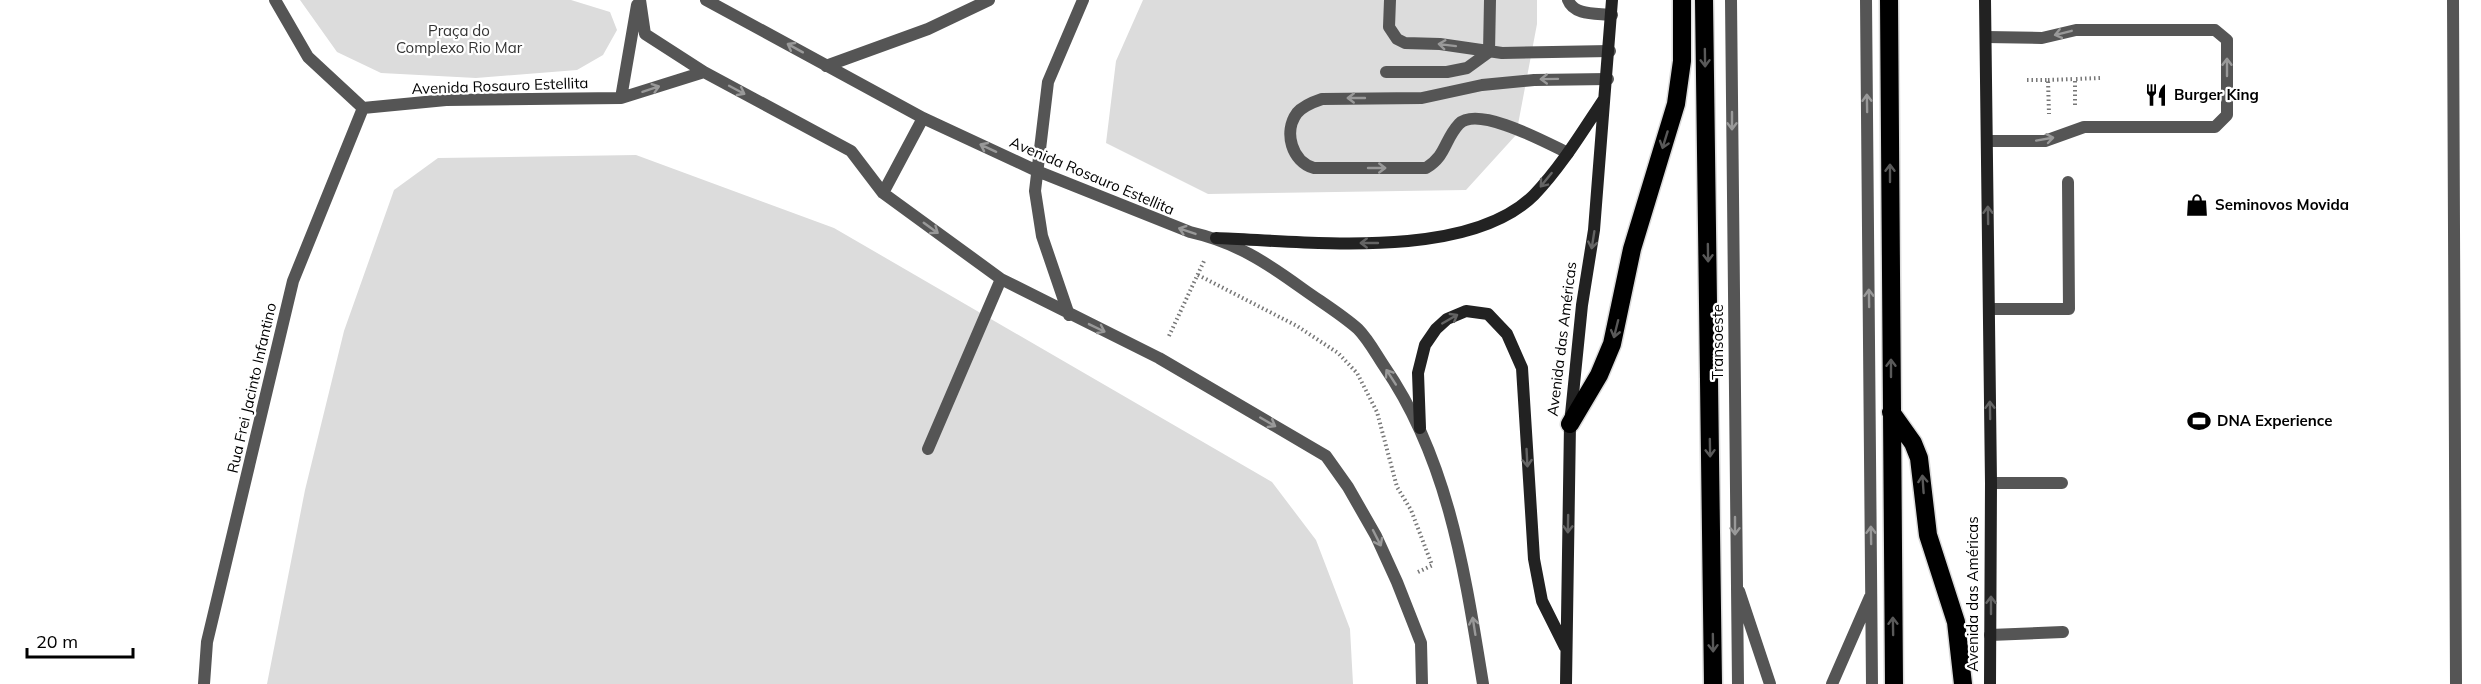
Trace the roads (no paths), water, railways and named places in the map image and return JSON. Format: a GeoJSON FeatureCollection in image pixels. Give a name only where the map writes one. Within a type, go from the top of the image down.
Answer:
{"type":"FeatureCollection","features":[{"type":"Feature","properties":{"kind":"highway"},"geometry":{"type":"LineString","coordinates":[[1570,424],[1599,375],[1612,344],[1632,249],[1676,104],[1682,61],[1682,0]]}},
{"type":"Feature","properties":{"kind":"highway"},"geometry":{"type":"LineString","coordinates":[[1704,0],[1713,684]]}},
{"type":"Feature","properties":{"kind":"highway"},"geometry":{"type":"LineString","coordinates":[[1889,0],[1894,684]]}},
{"type":"Feature","properties":{"kind":"highway"},"geometry":{"type":"LineString","coordinates":[[1891,411],[1913,443],[1919,458],[1928,535],[1956,622],[1963,684]]}},
{"type":"Feature","properties":{"kind":"main road","name":"Avenida das Américas"},"geometry":{"type":"LineString","coordinates":[[1566,684],[1570,424],[1580,328],[1594,230],[1608,79],[1612,0]]}},
{"type":"Feature","properties":{"kind":"main road","name":"Avenida das Américas"},"geometry":{"type":"LineString","coordinates":[[1985,0],[1991,483],[1990,684]]}},
{"type":"Feature","properties":{"kind":"main road"},"geometry":{"type":"LineString","coordinates":[[1216,238],[1374,244],[1440,237],[1483,225],[1510,212],[1533,196],[1568,153],[1605,98]]}},
{"type":"Feature","properties":{"kind":"main road"},"geometry":{"type":"LineString","coordinates":[[1420,428],[1418,373],[1425,345],[1447,320],[1466,311],[1488,314],[1507,334],[1522,368],[1534,559],[1542,601],[1567,650]]}},
{"type":"Feature","properties":{"kind":"street"},"geometry":{"type":"LineString","coordinates":[[275,0],[308,57],[363,108]]}},
{"type":"Feature","properties":{"kind":"street"},"geometry":{"type":"LineString","coordinates":[[639,0],[645,34],[704,72],[851,151],[884,193],[1001,279],[1159,358],[1326,456],[1348,487],[1397,582],[1421,643],[1422,684]]}},
{"type":"Feature","properties":{"kind":"street"},"geometry":{"type":"LineString","coordinates":[[621,98],[639,0]]}},
{"type":"Feature","properties":{"kind":"street","name":"Avenida Rosauro Estellita"},"geometry":{"type":"LineString","coordinates":[[706,0],[923,118],[1037,171],[1190,232],[1216,238],[1261,258],[1359,330],[1395,382],[1420,428],[1448,507],[1463,559],[1483,684]]}},
{"type":"Feature","properties":{"kind":"street"},"geometry":{"type":"LineString","coordinates":[[826,66],[928,29],[989,0]]}},
{"type":"Feature","properties":{"kind":"street"},"geometry":{"type":"LineString","coordinates":[[1069,315],[1042,236],[1035,191],[1048,82],[1083,0]]}},
{"type":"Feature","properties":{"kind":"street"},"geometry":{"type":"LineString","coordinates":[[1390,0],[1389,27],[1397,39],[1405,43],[1440,44],[1489,52],[1610,51]]}},
{"type":"Feature","properties":{"kind":"street"},"geometry":{"type":"LineString","coordinates":[[1489,52],[1490,0]]}},
{"type":"Feature","properties":{"kind":"street"},"geometry":{"type":"LineString","coordinates":[[1568,0],[1571,7],[1580,12],[1612,15]]}},
{"type":"Feature","properties":{"kind":"street","name":"Transoeste"},"geometry":{"type":"LineString","coordinates":[[1731,0],[1735,578],[1738,684]]}},
{"type":"Feature","properties":{"kind":"street"},"geometry":{"type":"LineString","coordinates":[[1866,0],[1872,684]]}},
{"type":"Feature","properties":{"kind":"street"},"geometry":{"type":"LineString","coordinates":[[2453,0],[2456,684]]}},
{"type":"Feature","properties":{"kind":"street"},"geometry":{"type":"LineString","coordinates":[[1986,37],[2042,38],[2076,30],[2214,30],[2227,40],[2227,115],[2215,127],[2084,128],[2045,141],[1987,141]]}},
{"type":"Feature","properties":{"kind":"street"},"geometry":{"type":"LineString","coordinates":[[1386,72],[1448,72],[1467,68],[1489,52]]}},
{"type":"Feature","properties":{"kind":"street","name":"Avenida Rosauro Estellita"},"geometry":{"type":"LineString","coordinates":[[363,108],[446,100],[621,98],[704,72]]}},
{"type":"Feature","properties":{"kind":"street"},"geometry":{"type":"LineString","coordinates":[[1568,153],[1506,125],[1472,118],[1461,122],[1451,133],[1438,160],[1426,168],[1314,168],[1303,165],[1295,157],[1291,125],[1297,113],[1307,105],[1322,99],[1422,98],[1482,85],[1534,80],[1608,79]]}},
{"type":"Feature","properties":{"kind":"street","name":"Rua Frei Jacinto Infantino"},"geometry":{"type":"LineString","coordinates":[[204,684],[207,642],[293,281],[363,108]]}},
{"type":"Feature","properties":{"kind":"street"},"geometry":{"type":"LineString","coordinates":[[884,193],[923,118]]}},
{"type":"Feature","properties":{"kind":"street"},"geometry":{"type":"LineString","coordinates":[[1989,309],[2069,309],[2068,182]]}},
{"type":"Feature","properties":{"kind":"street"},"geometry":{"type":"LineString","coordinates":[[928,449],[1001,279]]}},
{"type":"Feature","properties":{"kind":"street"},"geometry":{"type":"LineString","coordinates":[[1991,483],[2062,483]]}},
{"type":"Feature","properties":{"kind":"street"},"geometry":{"type":"LineString","coordinates":[[1735,578],[1770,684]]}},
{"type":"Feature","properties":{"kind":"street"},"geometry":{"type":"LineString","coordinates":[[1832,684],[1872,593]]}},
{"type":"Feature","properties":{"kind":"street"},"geometry":{"type":"LineString","coordinates":[[1990,635],[2063,632]]}},
{"type":"Feature","properties":{"kind":"place","name":"Burger King"},"geometry":{"type":"Point","coordinates":[2156,95]}},
{"type":"Feature","properties":{"kind":"place","name":"Seminovos Movida"},"geometry":{"type":"Point","coordinates":[2197,205]}},
{"type":"Feature","properties":{"kind":"place","name":"DNA Experience"},"geometry":{"type":"Point","coordinates":[2199,421]}},
{"type":"Feature","properties":{"kind":"park label","name":"Praça do Complexo Rio Mar"},"geometry":{"type":"Point","coordinates":[459,40]}}]}
